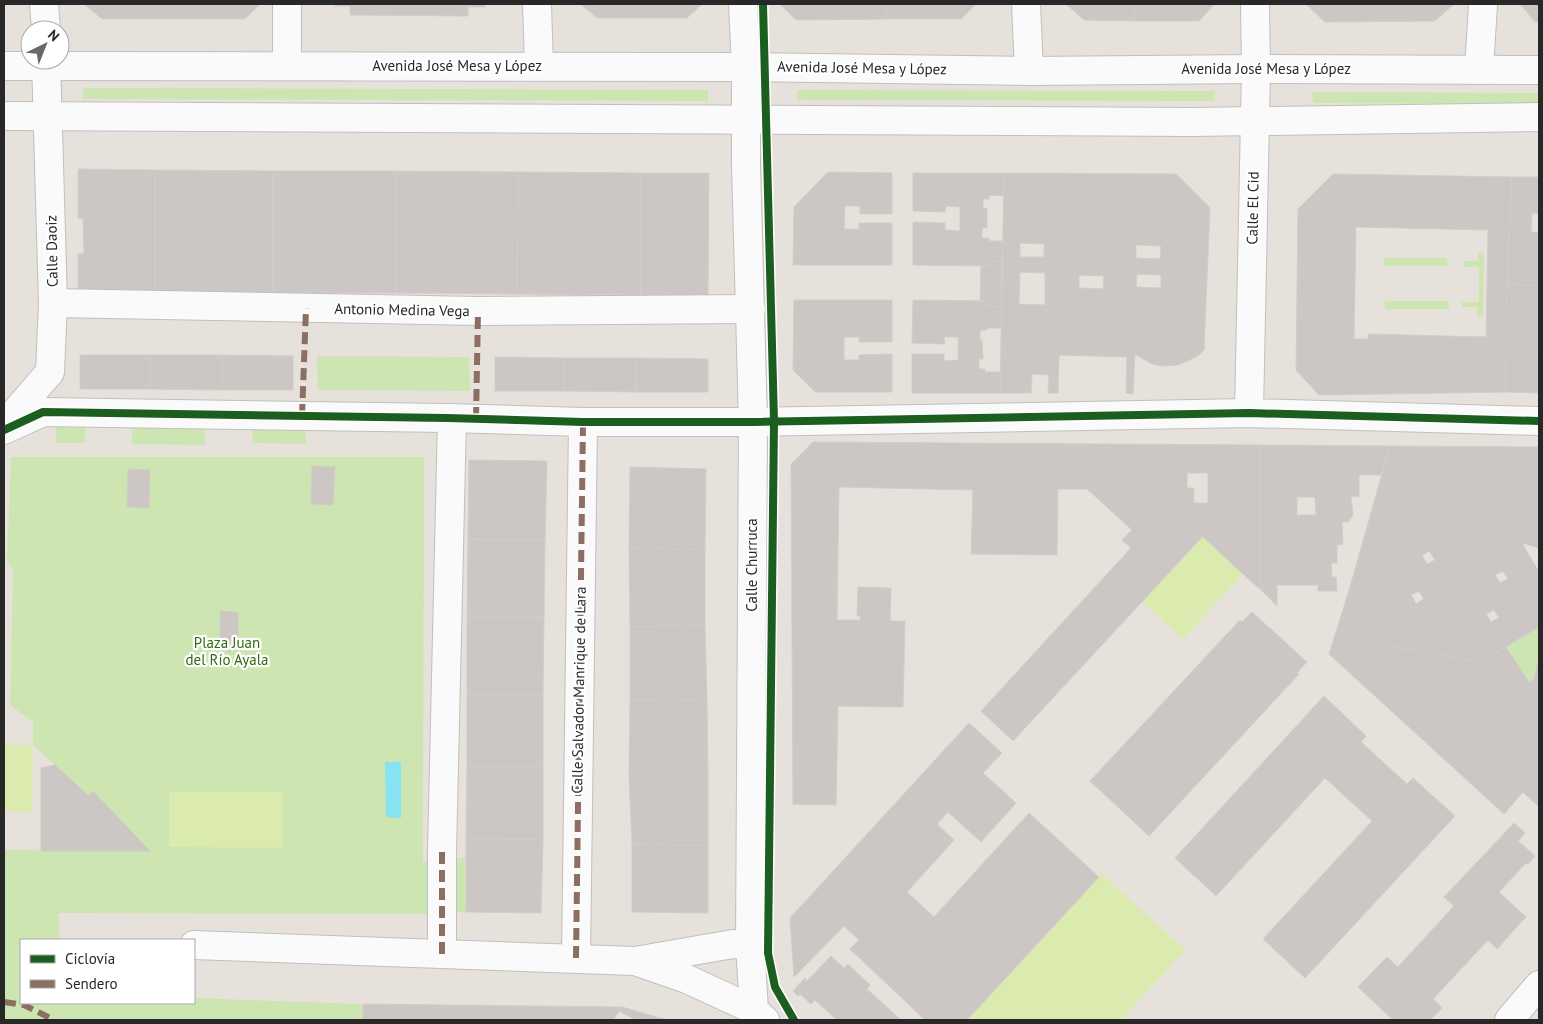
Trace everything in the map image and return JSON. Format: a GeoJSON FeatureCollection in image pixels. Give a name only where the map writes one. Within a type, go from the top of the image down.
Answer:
{"type":"FeatureCollection","features":[{"type":"Feature","properties":{"kind":"street"},"geometry":{"type":"LineString","coordinates":[[44,4],[45,20]]}},
{"type":"Feature","properties":{"kind":"street"},"geometry":{"type":"LineString","coordinates":[[287,4],[287,66]]}},
{"type":"Feature","properties":{"kind":"street"},"geometry":{"type":"LineString","coordinates":[[537,4],[539,66]]}},
{"type":"Feature","properties":{"kind":"street"},"geometry":{"type":"LineString","coordinates":[[743,4],[746,67]]}},
{"type":"Feature","properties":{"kind":"street"},"geometry":{"type":"LineString","coordinates":[[1026,4],[1029,71]]}},
{"type":"Feature","properties":{"kind":"street","name":"Calle El Cid"},"geometry":{"type":"LineString","coordinates":[[1249,413],[1256,69],[1255,4]]}},
{"type":"Feature","properties":{"kind":"street"},"geometry":{"type":"LineString","coordinates":[[1478,70],[1483,4]]}},
{"type":"Feature","properties":{"kind":"street","name":"Avenida José Mesa y López"},"geometry":{"type":"LineString","coordinates":[[70,63],[287,66],[746,67],[1029,71],[1256,69],[1539,70]]}},
{"type":"Feature","properties":{"kind":"street","name":"Avenida José Mesa y López"},"geometry":{"type":"LineString","coordinates":[[4,66],[20,65]]}},
{"type":"Feature","properties":{"kind":"street","name":"Calle Churruca"},"geometry":{"type":"LineString","coordinates":[[746,67],[746,164],[753,422],[750,945],[760,1015]]}},
{"type":"Feature","properties":{"kind":"street","name":"Calle Daoiz"},"geometry":{"type":"LineString","coordinates":[[4,425],[50,372],[53,303],[46,70]]}},
{"type":"Feature","properties":{"kind":"street"},"geometry":{"type":"LineString","coordinates":[[4,116],[1255,122],[1539,117]]}},
{"type":"Feature","properties":{"kind":"street","name":"Antonio Medina Vega"},"geometry":{"type":"LineString","coordinates":[[53,303],[478,311],[751,309]]}},
{"type":"Feature","properties":{"kind":"street"},"geometry":{"type":"LineString","coordinates":[[4,430],[42,412],[452,418],[583,422],[753,422],[1249,413],[1539,421]]}},
{"type":"Feature","properties":{"kind":"street"},"geometry":{"type":"LineString","coordinates":[[442,954],[442,852],[452,418]]}},
{"type":"Feature","properties":{"kind":"street","name":"Calle Salvador Manrique de Lara"},"geometry":{"type":"LineString","coordinates":[[576,958],[583,422]]}},
{"type":"Feature","properties":{"kind":"street"},"geometry":{"type":"LineString","coordinates":[[195,946],[635,961],[733,944],[750,945]]}},
{"type":"Feature","properties":{"kind":"street"},"geometry":{"type":"LineString","coordinates":[[635,961],[687,979],[760,1015]]}},
{"type":"Feature","properties":{"kind":"street"},"geometry":{"type":"LineString","coordinates":[[1523,1003],[1539,979]]}},
{"type":"Feature","properties":{"kind":"green space"},"geometry":{"type":"Polygon","coordinates":[[[83,88],[708,90],[708,101],[83,99],[83,88]]]}},
{"type":"Feature","properties":{"kind":"green space"},"geometry":{"type":"Polygon","coordinates":[[[797,90],[1215,91],[1214,101],[797,100],[797,90]]]}},
{"type":"Feature","properties":{"kind":"green space"},"geometry":{"type":"Polygon","coordinates":[[[1312,92],[1539,93],[1539,104],[1313,103],[1312,92]]]}},
{"type":"Feature","properties":{"kind":"green space"},"geometry":{"type":"Polygon","coordinates":[[[1478,253],[1484,253],[1483,316],[1477,316],[1477,307],[1462,307],[1462,302],[1479,302],[1479,267],[1464,267],[1464,261],[1478,261],[1478,253]]]}},
{"type":"Feature","properties":{"kind":"green space"},"geometry":{"type":"Polygon","coordinates":[[[1384,258],[1447,258],[1448,266],[1384,266],[1384,258]]]}},
{"type":"Feature","properties":{"kind":"green space"},"geometry":{"type":"Polygon","coordinates":[[[1385,301],[1449,301],[1449,309],[1385,309],[1385,301]]]}},
{"type":"Feature","properties":{"kind":"green space"},"geometry":{"type":"Polygon","coordinates":[[[317,356],[469,357],[470,391],[318,390],[317,356]]]}},
{"type":"Feature","properties":{"kind":"green space"},"geometry":{"type":"Polygon","coordinates":[[[56,425],[85,426],[85,443],[56,443],[56,425]]]}},
{"type":"Feature","properties":{"kind":"green space"},"geometry":{"type":"Polygon","coordinates":[[[253,426],[306,427],[306,444],[252,443],[253,426]]]}},
{"type":"Feature","properties":{"kind":"green space"},"geometry":{"type":"Polygon","coordinates":[[[132,427],[205,428],[205,445],[132,444],[132,427]]]}},
{"type":"Feature","properties":{"kind":"green space","name":"Plaza Juan del Río Ayala"},"geometry":{"type":"Polygon","coordinates":[[[11,457],[424,457],[423,862],[430,862],[430,914],[59,913],[59,939],[20,939],[20,1004],[195,1004],[195,998],[363,1004],[363,1020],[4,1020],[4,850],[149,851],[33,745],[33,722],[10,705],[13,571],[7,560],[11,457]]]}},
{"type":"Feature","properties":{"kind":"green space"},"geometry":{"type":"Polygon","coordinates":[[[1203,536],[1243,574],[1183,639],[1142,602],[1203,536]]]}},
{"type":"Feature","properties":{"kind":"green space"},"geometry":{"type":"Polygon","coordinates":[[[1539,627],[1538,664],[1529,682],[1506,647],[1539,627]]]}},
{"type":"Feature","properties":{"kind":"green space"},"geometry":{"type":"Polygon","coordinates":[[[4,745],[33,745],[32,812],[4,811],[4,745]]]}},
{"type":"Feature","properties":{"kind":"green space"},"geometry":{"type":"Polygon","coordinates":[[[169,792],[282,792],[282,848],[169,847],[169,792]]]}},
{"type":"Feature","properties":{"kind":"green space"},"geometry":{"type":"Polygon","coordinates":[[[450,858],[465,858],[466,912],[451,912],[450,858]]]}},
{"type":"Feature","properties":{"kind":"green space"},"geometry":{"type":"Polygon","coordinates":[[[1101,873],[1185,950],[1121,1020],[976,1020],[971,1016],[1101,873]]]}},
{"type":"Feature","properties":{"kind":"water"},"geometry":{"type":"Polygon","coordinates":[[[385,762],[401,762],[401,818],[386,817],[385,762]]]}},
{"type":"Feature","properties":{"kind":"building"},"geometry":{"type":"Polygon","coordinates":[[[84,4],[260,4],[245,19],[102,19],[84,4]]]}},
{"type":"Feature","properties":{"kind":"building"},"geometry":{"type":"Polygon","coordinates":[[[335,4],[485,4],[485,7],[468,7],[468,16],[350,15],[350,6],[335,6],[335,4]]]}},
{"type":"Feature","properties":{"kind":"building"},"geometry":{"type":"Polygon","coordinates":[[[581,4],[701,5],[687,18],[597,18],[581,4]]]}},
{"type":"Feature","properties":{"kind":"building"},"geometry":{"type":"Polygon","coordinates":[[[780,4],[886,4],[887,19],[796,20],[780,4]]]}},
{"type":"Feature","properties":{"kind":"building"},"geometry":{"type":"Polygon","coordinates":[[[886,4],[976,4],[961,19],[887,19],[886,4]]]}},
{"type":"Feature","properties":{"kind":"building"},"geometry":{"type":"Polygon","coordinates":[[[1066,4],[1134,4],[1134,21],[1084,20],[1066,4]]]}},
{"type":"Feature","properties":{"kind":"building"},"geometry":{"type":"Polygon","coordinates":[[[1134,4],[1214,4],[1199,21],[1134,21],[1134,4]]]}},
{"type":"Feature","properties":{"kind":"building"},"geometry":{"type":"Polygon","coordinates":[[[1306,4],[1454,4],[1435,21],[1325,22],[1306,4]]]}},
{"type":"Feature","properties":{"kind":"building"},"geometry":{"type":"Polygon","coordinates":[[[1520,4],[1539,4],[1539,22],[1535,22],[1520,4]]]}},
{"type":"Feature","properties":{"kind":"building"},"geometry":{"type":"Polygon","coordinates":[[[78,169],[155,170],[155,292],[78,292],[78,254],[84,254],[83,218],[78,219],[78,169]]]}},
{"type":"Feature","properties":{"kind":"building"},"geometry":{"type":"Polygon","coordinates":[[[155,170],[273,171],[273,293],[155,292],[155,170]]]}},
{"type":"Feature","properties":{"kind":"building"},"geometry":{"type":"Polygon","coordinates":[[[273,171],[396,171],[396,293],[273,293],[273,171]]]}},
{"type":"Feature","properties":{"kind":"building"},"geometry":{"type":"Polygon","coordinates":[[[396,171],[518,172],[517,294],[396,293],[396,171]]]}},
{"type":"Feature","properties":{"kind":"building"},"geometry":{"type":"Polygon","coordinates":[[[518,172],[641,173],[641,295],[517,294],[518,172]]]}},
{"type":"Feature","properties":{"kind":"building"},"geometry":{"type":"Polygon","coordinates":[[[828,172],[892,173],[892,214],[860,214],[860,206],[845,206],[844,229],[859,229],[859,223],[892,223],[892,265],[793,265],[794,207],[828,172]]]}},
{"type":"Feature","properties":{"kind":"building"},"geometry":{"type":"Polygon","coordinates":[[[641,173],[709,173],[708,295],[641,295],[641,173]]]}},
{"type":"Feature","properties":{"kind":"building"},"geometry":{"type":"Polygon","coordinates":[[[913,173],[1004,173],[1004,196],[989,195],[989,199],[983,199],[983,208],[987,209],[987,228],[982,228],[982,238],[989,238],[989,241],[1003,241],[1002,261],[989,261],[989,266],[913,265],[913,222],[945,223],[945,230],[960,231],[960,207],[946,206],[945,212],[913,211],[913,173]]]}},
{"type":"Feature","properties":{"kind":"building"},"geometry":{"type":"Polygon","coordinates":[[[1004,173],[1176,174],[1210,208],[1204,350],[1198,356],[1178,365],[1163,366],[1152,364],[1135,354],[1133,394],[1126,393],[1127,357],[1059,355],[1058,393],[1048,393],[1049,375],[1032,374],[1031,393],[1000,393],[1004,173]],[[1020,243],[1020,257],[1044,257],[1044,244],[1020,243]],[[1136,245],[1136,258],[1160,259],[1161,246],[1136,245]],[[1020,272],[1019,304],[1045,305],[1045,273],[1020,272]],[[1137,274],[1136,287],[1161,288],[1161,275],[1137,274]],[[1079,275],[1079,288],[1103,289],[1104,276],[1079,275]]]}},
{"type":"Feature","properties":{"kind":"building"},"geometry":{"type":"Polygon","coordinates":[[[1333,174],[1512,177],[1507,284],[1506,392],[1319,395],[1296,370],[1298,209],[1333,174]],[[1356,227],[1354,339],[1368,339],[1368,334],[1486,337],[1488,230],[1356,227]]]}},
{"type":"Feature","properties":{"kind":"building"},"geometry":{"type":"Polygon","coordinates":[[[1512,177],[1539,177],[1539,214],[1532,213],[1531,232],[1539,233],[1539,286],[1507,284],[1512,177]]]}},
{"type":"Feature","properties":{"kind":"building"},"geometry":{"type":"Polygon","coordinates":[[[989,261],[1002,261],[1002,307],[986,307],[986,301],[980,301],[981,266],[989,266],[989,261]]]}},
{"type":"Feature","properties":{"kind":"building"},"geometry":{"type":"Polygon","coordinates":[[[1507,284],[1539,286],[1537,360],[1539,360],[1539,393],[1506,392],[1507,284]]]}},
{"type":"Feature","properties":{"kind":"building"},"geometry":{"type":"Polygon","coordinates":[[[794,300],[892,300],[892,342],[859,342],[859,337],[844,337],[844,360],[859,360],[859,355],[892,354],[892,392],[815,392],[793,370],[794,300]]]}},
{"type":"Feature","properties":{"kind":"building"},"geometry":{"type":"Polygon","coordinates":[[[913,300],[986,301],[986,307],[1002,307],[1001,328],[980,330],[983,359],[979,359],[979,369],[985,369],[985,372],[1000,372],[1000,393],[912,393],[912,354],[944,354],[944,361],[958,360],[958,337],[944,337],[945,344],[912,343],[913,300]]]}},
{"type":"Feature","properties":{"kind":"building"},"geometry":{"type":"Polygon","coordinates":[[[80,355],[150,355],[151,389],[80,389],[80,355]]]}},
{"type":"Feature","properties":{"kind":"building"},"geometry":{"type":"Polygon","coordinates":[[[150,355],[222,355],[222,390],[151,389],[150,355]]]}},
{"type":"Feature","properties":{"kind":"building"},"geometry":{"type":"Polygon","coordinates":[[[222,355],[293,356],[293,390],[222,390],[222,355]]]}},
{"type":"Feature","properties":{"kind":"building"},"geometry":{"type":"Polygon","coordinates":[[[495,357],[565,358],[565,391],[495,391],[495,357]]]}},
{"type":"Feature","properties":{"kind":"building"},"geometry":{"type":"Polygon","coordinates":[[[565,358],[636,358],[637,392],[565,391],[565,358]]]}},
{"type":"Feature","properties":{"kind":"building"},"geometry":{"type":"Polygon","coordinates":[[[636,358],[708,359],[708,392],[637,392],[636,358]]]}},
{"type":"Feature","properties":{"kind":"building"},"geometry":{"type":"Polygon","coordinates":[[[813,442],[1103,444],[1203,536],[1013,741],[981,711],[1131,548],[1122,540],[1132,530],[1087,489],[1058,489],[1057,555],[971,554],[973,490],[839,487],[837,620],[860,620],[860,616],[857,616],[858,587],[891,588],[890,621],[905,621],[903,707],[838,706],[836,805],[793,804],[791,464],[813,442]]]}},
{"type":"Feature","properties":{"kind":"building"},"geometry":{"type":"Polygon","coordinates":[[[1103,444],[1260,445],[1261,590],[1103,444]],[[1187,473],[1187,488],[1194,488],[1194,503],[1208,503],[1208,473],[1187,473]]]}},
{"type":"Feature","properties":{"kind":"building"},"geometry":{"type":"Polygon","coordinates":[[[1260,445],[1390,446],[1381,475],[1359,475],[1359,497],[1351,496],[1353,515],[1348,522],[1342,522],[1343,544],[1337,545],[1337,563],[1331,563],[1332,577],[1336,577],[1337,591],[1318,591],[1318,585],[1277,585],[1277,606],[1261,590],[1260,445]],[[1297,497],[1297,515],[1316,515],[1315,497],[1297,497]]]}},
{"type":"Feature","properties":{"kind":"building"},"geometry":{"type":"Polygon","coordinates":[[[1390,446],[1539,447],[1539,548],[1522,543],[1539,572],[1539,627],[1480,662],[1385,645],[1355,595],[1348,594],[1390,446]],[[1429,551],[1422,556],[1427,564],[1435,560],[1429,551]],[[1503,571],[1495,575],[1500,583],[1508,579],[1503,571]],[[1419,591],[1411,595],[1416,604],[1424,599],[1419,591]],[[1494,610],[1486,614],[1491,622],[1499,618],[1494,610]]]}},
{"type":"Feature","properties":{"kind":"building"},"geometry":{"type":"Polygon","coordinates":[[[469,460],[547,461],[545,541],[468,539],[469,460]]]}},
{"type":"Feature","properties":{"kind":"building"},"geometry":{"type":"Polygon","coordinates":[[[312,466],[335,467],[333,505],[311,504],[312,466]]]}},
{"type":"Feature","properties":{"kind":"building"},"geometry":{"type":"Polygon","coordinates":[[[630,467],[706,469],[705,550],[629,548],[630,467]]]}},
{"type":"Feature","properties":{"kind":"building"},"geometry":{"type":"Polygon","coordinates":[[[128,469],[150,470],[149,508],[127,507],[128,469]]]}},
{"type":"Feature","properties":{"kind":"building"},"geometry":{"type":"Polygon","coordinates":[[[468,539],[545,541],[544,618],[467,617],[468,539]]]}},
{"type":"Feature","properties":{"kind":"building"},"geometry":{"type":"Polygon","coordinates":[[[629,548],[705,550],[705,625],[630,627],[629,548]]]}},
{"type":"Feature","properties":{"kind":"building"},"geometry":{"type":"Polygon","coordinates":[[[1348,594],[1355,595],[1385,645],[1480,662],[1506,647],[1529,682],[1534,679],[1539,657],[1539,807],[1523,792],[1504,814],[1329,654],[1348,594]]]}},
{"type":"Feature","properties":{"kind":"building"},"geometry":{"type":"Polygon","coordinates":[[[220,611],[238,612],[238,640],[229,653],[224,649],[220,638],[220,611]]]}},
{"type":"Feature","properties":{"kind":"building"},"geometry":{"type":"Polygon","coordinates":[[[1252,612],[1307,662],[1297,673],[1299,674],[1149,836],[1090,781],[1240,620],[1242,622],[1252,612]]]}},
{"type":"Feature","properties":{"kind":"building"},"geometry":{"type":"Polygon","coordinates":[[[467,617],[544,618],[543,695],[467,694],[467,617]]]}},
{"type":"Feature","properties":{"kind":"building"},"geometry":{"type":"Polygon","coordinates":[[[705,625],[707,701],[630,700],[630,627],[705,625]]]}},
{"type":"Feature","properties":{"kind":"building"},"geometry":{"type":"Polygon","coordinates":[[[467,694],[543,695],[543,766],[467,766],[467,694]]]}},
{"type":"Feature","properties":{"kind":"building"},"geometry":{"type":"Polygon","coordinates":[[[1324,696],[1366,736],[1361,742],[1407,784],[1413,778],[1455,816],[1305,978],[1263,939],[1372,821],[1325,778],[1216,896],[1175,858],[1324,696]]]}},
{"type":"Feature","properties":{"kind":"building"},"geometry":{"type":"Polygon","coordinates":[[[630,700],[707,701],[708,776],[629,776],[630,700]]]}},
{"type":"Feature","properties":{"kind":"building"},"geometry":{"type":"Polygon","coordinates":[[[969,723],[1002,753],[983,773],[1016,803],[981,842],[948,812],[937,824],[954,840],[907,892],[934,917],[1029,813],[1099,877],[967,1020],[925,1020],[850,949],[859,940],[844,926],[794,977],[790,918],[969,723]]]}},
{"type":"Feature","properties":{"kind":"building"},"geometry":{"type":"Polygon","coordinates":[[[55,765],[89,796],[93,791],[150,851],[41,851],[41,768],[55,765]]]}},
{"type":"Feature","properties":{"kind":"building"},"geometry":{"type":"Polygon","coordinates":[[[467,766],[543,766],[543,840],[466,838],[467,766]]]}},
{"type":"Feature","properties":{"kind":"building"},"geometry":{"type":"Polygon","coordinates":[[[629,776],[708,776],[708,846],[632,844],[629,776]]]}},
{"type":"Feature","properties":{"kind":"building"},"geometry":{"type":"Polygon","coordinates":[[[1514,823],[1525,833],[1518,841],[1535,856],[1499,892],[1526,917],[1497,949],[1488,940],[1433,999],[1442,1008],[1430,1020],[1393,1020],[1358,987],[1387,957],[1398,967],[1454,906],[1444,897],[1514,823]]]}},
{"type":"Feature","properties":{"kind":"building"},"geometry":{"type":"Polygon","coordinates":[[[466,838],[543,840],[541,913],[466,912],[466,838]]]}},
{"type":"Feature","properties":{"kind":"building"},"geometry":{"type":"Polygon","coordinates":[[[632,844],[708,846],[708,913],[632,912],[632,844]]]}},
{"type":"Feature","properties":{"kind":"building"},"geometry":{"type":"Polygon","coordinates":[[[831,956],[844,968],[848,964],[870,985],[867,989],[901,1020],[837,1020],[815,1000],[811,1004],[800,994],[798,996],[793,991],[805,978],[807,981],[831,956]]]}},
{"type":"Feature","properties":{"kind":"building"},"geometry":{"type":"Polygon","coordinates":[[[363,1004],[622,1007],[613,1020],[363,1020],[363,1004]]]}},
{"type":"Feature","properties":{"kind":"building"},"geometry":{"type":"Polygon","coordinates":[[[622,1007],[667,1020],[636,1020],[619,1011],[622,1007]]]}},
{"type":"Feature","properties":{"kind":"marked path"},"geometry":{"type":"LineString","coordinates":[[302,416],[306,308]]}},
{"type":"Feature","properties":{"kind":"marked path"},"geometry":{"type":"LineString","coordinates":[[476,419],[478,311]]}},
{"type":"Feature","properties":{"kind":"marked path"},"geometry":{"type":"LineString","coordinates":[[576,958],[583,422]]}},
{"type":"Feature","properties":{"kind":"marked path"},"geometry":{"type":"LineString","coordinates":[[442,852],[442,954]]}},
{"type":"Feature","properties":{"kind":"marked path"},"geometry":{"type":"LineString","coordinates":[[4,1002],[24,1005],[54,1020]]}},
{"type":"Feature","properties":{"kind":"cycle path"},"geometry":{"type":"LineString","coordinates":[[763,4],[774,421],[768,953],[775,987],[794,1020]]}},
{"type":"Feature","properties":{"kind":"cycle path"},"geometry":{"type":"LineString","coordinates":[[4,430],[43,412],[583,422],[753,422],[1249,413],[1539,421]]}}]}
